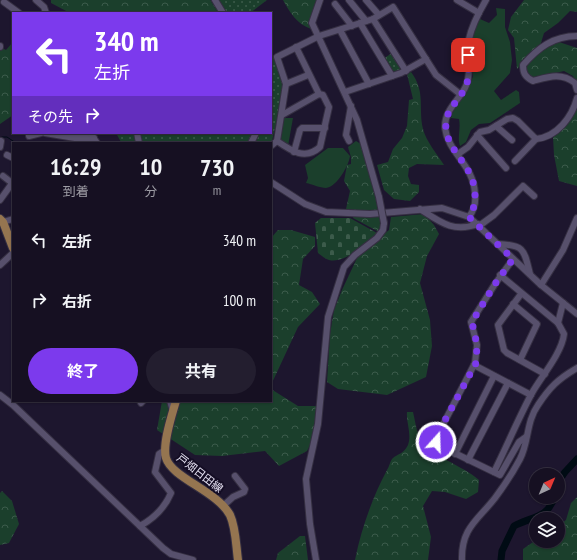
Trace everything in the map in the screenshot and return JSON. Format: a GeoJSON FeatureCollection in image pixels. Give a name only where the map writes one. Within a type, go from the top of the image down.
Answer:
{"type":"FeatureCollection","features":[{"type":"Feature","properties":{"kind":"main road"},"geometry":{"type":"LineString","coordinates":[[2,221],[12,246]]}},
{"type":"Feature","properties":{"kind":"main road","name":"戸畑日田線"},"geometry":{"type":"LineString","coordinates":[[176,402],[165,450],[166,459],[171,467],[210,494],[223,506],[233,522],[238,560]]}},
{"type":"Feature","properties":{"kind":"street"},"geometry":{"type":"LineString","coordinates":[[36,0],[44,7],[46,12]]}},
{"type":"Feature","properties":{"kind":"street"},"geometry":{"type":"LineString","coordinates":[[215,0],[222,12]]}},
{"type":"Feature","properties":{"kind":"street"},"geometry":{"type":"LineString","coordinates":[[316,560],[310,524],[306,479],[318,424],[328,317],[344,267],[355,255],[377,238],[383,230],[384,223],[379,197],[364,140],[345,92],[312,23],[320,0]]}},
{"type":"Feature","properties":{"kind":"street"},"geometry":{"type":"LineString","coordinates":[[349,0],[406,70]]}},
{"type":"Feature","properties":{"kind":"street"},"geometry":{"type":"LineString","coordinates":[[366,0],[379,15]]}},
{"type":"Feature","properties":{"kind":"street"},"geometry":{"type":"LineString","coordinates":[[457,0],[479,13]]}},
{"type":"Feature","properties":{"kind":"street"},"geometry":{"type":"LineString","coordinates":[[469,217],[474,210],[475,185],[472,175],[448,139],[446,120],[454,102],[467,82],[470,38],[479,13],[486,0]]}},
{"type":"Feature","properties":{"kind":"street"},"geometry":{"type":"LineString","coordinates":[[4,2],[18,12]]}},
{"type":"Feature","properties":{"kind":"street"},"geometry":{"type":"LineString","coordinates":[[335,4],[352,26]]}},
{"type":"Feature","properties":{"kind":"street"},"geometry":{"type":"LineString","coordinates":[[272,145],[277,141],[286,84],[277,57],[319,36],[366,21],[392,7],[436,75],[460,94]]}},
{"type":"Feature","properties":{"kind":"street"},"geometry":{"type":"LineString","coordinates":[[366,21],[392,76]]}},
{"type":"Feature","properties":{"kind":"street"},"geometry":{"type":"LineString","coordinates":[[340,30],[369,84]]}},
{"type":"Feature","properties":{"kind":"street"},"geometry":{"type":"LineString","coordinates":[[577,36],[556,38],[534,52],[523,65],[523,72],[527,78],[533,81],[555,75],[569,78],[575,82],[577,90]]}},
{"type":"Feature","properties":{"kind":"street"},"geometry":{"type":"LineString","coordinates":[[277,141],[294,152],[307,153],[317,150],[322,141],[326,128],[329,107],[323,95],[318,94],[296,47]]}},
{"type":"Feature","properties":{"kind":"street"},"geometry":{"type":"LineString","coordinates":[[345,92],[392,76],[426,59]]}},
{"type":"Feature","properties":{"kind":"street"},"geometry":{"type":"LineString","coordinates":[[286,84],[308,74]]}},
{"type":"Feature","properties":{"kind":"street"},"geometry":{"type":"LineString","coordinates":[[282,115],[318,94]]}},
{"type":"Feature","properties":{"kind":"street"},"geometry":{"type":"LineString","coordinates":[[514,161],[536,139],[544,138],[558,130],[572,112],[577,98]]}},
{"type":"Feature","properties":{"kind":"street"},"geometry":{"type":"LineString","coordinates":[[349,141],[346,135],[351,106]]}},
{"type":"Feature","properties":{"kind":"street"},"geometry":{"type":"LineString","coordinates":[[458,154],[468,146],[477,135],[508,119],[513,118],[536,139]]}},
{"type":"Feature","properties":{"kind":"street"},"geometry":{"type":"LineString","coordinates":[[496,126],[512,140]]}},
{"type":"Feature","properties":{"kind":"street"},"geometry":{"type":"LineString","coordinates":[[294,152],[300,130],[302,128],[326,128]]}},
{"type":"Feature","properties":{"kind":"street"},"geometry":{"type":"LineString","coordinates":[[29,136],[37,134]]}},
{"type":"Feature","properties":{"kind":"street"},"geometry":{"type":"LineString","coordinates":[[51,134],[75,138],[93,138]]}},
{"type":"Feature","properties":{"kind":"street"},"geometry":{"type":"LineString","coordinates":[[477,135],[506,168]]}},
{"type":"Feature","properties":{"kind":"street"},"geometry":{"type":"LineString","coordinates":[[7,154],[12,157]]}},
{"type":"Feature","properties":{"kind":"street"},"geometry":{"type":"LineString","coordinates":[[3,176],[12,182]]}},
{"type":"Feature","properties":{"kind":"street"},"geometry":{"type":"LineString","coordinates":[[272,183],[305,204],[326,212],[370,214],[442,208],[469,217],[541,285],[577,314]]}},
{"type":"Feature","properties":{"kind":"street"},"geometry":{"type":"LineString","coordinates":[[0,200],[12,184]]}},
{"type":"Feature","properties":{"kind":"street"},"geometry":{"type":"LineString","coordinates":[[420,209],[445,224],[456,228],[468,228],[478,225],[494,215],[523,186],[534,196]]}},
{"type":"Feature","properties":{"kind":"street"},"geometry":{"type":"LineString","coordinates":[[541,285],[564,250],[577,218]]}},
{"type":"Feature","properties":{"kind":"street"},"geometry":{"type":"LineString","coordinates":[[2,221],[12,219]]}},
{"type":"Feature","properties":{"kind":"street"},"geometry":{"type":"LineString","coordinates":[[498,244],[517,246],[522,249],[526,255],[530,275]]}},
{"type":"Feature","properties":{"kind":"street"},"geometry":{"type":"LineString","coordinates":[[0,265],[12,254]]}},
{"type":"Feature","properties":{"kind":"street"},"geometry":{"type":"LineString","coordinates":[[513,259],[500,275],[472,322],[477,351],[474,366],[436,438],[439,445],[500,475],[504,472],[519,442],[526,437]]}},
{"type":"Feature","properties":{"kind":"street"},"geometry":{"type":"LineString","coordinates":[[494,472],[513,429],[531,395],[545,374],[563,337],[562,328],[558,323],[521,294],[500,275]]}},
{"type":"Feature","properties":{"kind":"street"},"geometry":{"type":"LineString","coordinates":[[521,294],[498,325],[504,350],[545,374]]}},
{"type":"Feature","properties":{"kind":"street"},"geometry":{"type":"LineString","coordinates":[[558,323],[563,303]]}},
{"type":"Feature","properties":{"kind":"street"},"geometry":{"type":"LineString","coordinates":[[513,304],[538,324],[520,360]]}},
{"type":"Feature","properties":{"kind":"street"},"geometry":{"type":"LineString","coordinates":[[474,366],[531,395]]}},
{"type":"Feature","properties":{"kind":"street"},"geometry":{"type":"LineString","coordinates":[[462,560],[462,546],[468,529],[495,497],[514,469],[522,454],[532,415],[549,389],[559,378],[577,368]]}},
{"type":"Feature","properties":{"kind":"street"},"geometry":{"type":"LineString","coordinates":[[455,454],[494,376]]}},
{"type":"Feature","properties":{"kind":"street"},"geometry":{"type":"LineString","coordinates":[[468,460],[508,383]]}},
{"type":"Feature","properties":{"kind":"street"},"geometry":{"type":"LineString","coordinates":[[0,395],[13,405],[171,554],[193,560]]}},
{"type":"Feature","properties":{"kind":"street"},"geometry":{"type":"LineString","coordinates":[[170,402],[173,411]]}},
{"type":"Feature","properties":{"kind":"street"},"geometry":{"type":"LineString","coordinates":[[140,526],[158,512],[167,502],[171,493],[155,472],[159,454],[165,450]]}},
{"type":"Feature","properties":{"kind":"street"},"geometry":{"type":"LineString","coordinates":[[223,506],[233,497],[244,492],[245,489],[235,476]]}},
{"type":"Feature","properties":{"kind":"green space"},"geometry":{"type":"Polygon","coordinates":[[[51,0],[210,0],[217,12],[68,12],[51,3],[51,0]]]}},
{"type":"Feature","properties":{"kind":"green space"},"geometry":{"type":"Polygon","coordinates":[[[210,0],[267,0],[251,12],[217,12],[210,0]]]}},
{"type":"Feature","properties":{"kind":"green space"},"geometry":{"type":"Polygon","coordinates":[[[283,0],[318,0],[310,21],[311,29],[294,18],[283,0]]]}},
{"type":"Feature","properties":{"kind":"green space"},"geometry":{"type":"Polygon","coordinates":[[[524,0],[577,0],[577,12],[570,11],[558,23],[544,33],[540,46],[517,69],[514,38],[508,30],[511,17],[524,0]]]}},
{"type":"Feature","properties":{"kind":"green space"},"geometry":{"type":"Polygon","coordinates":[[[496,8],[505,9],[505,27],[510,42],[512,60],[510,73],[494,91],[501,100],[516,90],[519,92],[520,103],[490,123],[479,124],[471,130],[466,142],[460,146],[459,119],[451,118],[452,112],[473,77],[471,39],[480,19],[489,23],[497,15],[496,8]]]}},
{"type":"Feature","properties":{"kind":"green space"},"geometry":{"type":"Polygon","coordinates":[[[556,41],[577,48],[577,84],[573,76],[564,71],[534,78],[529,76],[524,66],[535,54],[556,41]]]}},
{"type":"Feature","properties":{"kind":"green space"},"geometry":{"type":"Polygon","coordinates":[[[12,43],[12,116],[0,124],[0,47],[6,50],[12,43]]]}},
{"type":"Feature","properties":{"kind":"green space"},"geometry":{"type":"Polygon","coordinates":[[[392,53],[403,70],[393,74],[383,59],[392,53]]]}},
{"type":"Feature","properties":{"kind":"green space"},"geometry":{"type":"Polygon","coordinates":[[[272,54],[285,86],[272,141],[270,142],[121,142],[117,134],[272,134],[272,54]]]}},
{"type":"Feature","properties":{"kind":"green space"},"geometry":{"type":"Polygon","coordinates":[[[411,72],[416,79],[420,93],[424,134],[444,165],[417,164],[409,168],[408,176],[411,184],[419,185],[419,192],[410,201],[394,199],[384,190],[377,165],[388,162],[393,149],[402,138],[407,126],[409,100],[413,99],[407,74],[411,72]]]}},
{"type":"Feature","properties":{"kind":"green space"},"geometry":{"type":"Polygon","coordinates":[[[577,104],[577,186],[559,181],[554,155],[553,137],[573,116],[577,104]]]}},
{"type":"Feature","properties":{"kind":"green space"},"geometry":{"type":"Polygon","coordinates":[[[283,118],[293,118],[288,146],[278,139],[283,118]]]}},
{"type":"Feature","properties":{"kind":"green space"},"geometry":{"type":"Polygon","coordinates":[[[356,141],[364,146],[380,210],[369,212],[346,209],[350,191],[344,181],[347,165],[351,164],[351,157],[348,147],[356,141]]]}},
{"type":"Feature","properties":{"kind":"green space"},"geometry":{"type":"Polygon","coordinates":[[[328,148],[343,148],[350,156],[342,175],[334,184],[326,188],[306,183],[308,178],[305,165],[328,148]]]}},
{"type":"Feature","properties":{"kind":"green space"},"geometry":{"type":"Polygon","coordinates":[[[424,214],[434,225],[439,234],[427,256],[420,283],[430,320],[432,346],[426,377],[387,395],[338,389],[327,382],[330,334],[334,310],[358,256],[389,230],[391,217],[424,214]]]}},
{"type":"Feature","properties":{"kind":"green space"},"geometry":{"type":"Polygon","coordinates":[[[354,215],[381,215],[382,224],[379,232],[353,218],[354,215]]]}},
{"type":"Feature","properties":{"kind":"green space"},"geometry":{"type":"Polygon","coordinates":[[[321,218],[350,218],[377,233],[355,252],[348,256],[342,259],[329,260],[318,253],[315,223],[321,218]]]}},
{"type":"Feature","properties":{"kind":"green space"},"geometry":{"type":"Polygon","coordinates":[[[278,230],[291,230],[315,237],[315,246],[303,259],[299,285],[312,292],[320,304],[298,327],[272,383],[272,237],[278,230]]]}},
{"type":"Feature","properties":{"kind":"green space"},"geometry":{"type":"Polygon","coordinates":[[[272,390],[298,406],[318,406],[314,437],[307,451],[279,466],[265,451],[222,456],[195,455],[157,430],[162,402],[272,402],[272,390]]]}},
{"type":"Feature","properties":{"kind":"green space"},"geometry":{"type":"Polygon","coordinates":[[[407,412],[413,412],[419,436],[430,449],[479,480],[478,492],[466,499],[445,492],[432,491],[423,506],[431,537],[428,560],[355,560],[360,537],[368,514],[392,459],[402,452],[408,445],[409,433],[407,412]]]}},
{"type":"Feature","properties":{"kind":"green space"},"geometry":{"type":"Polygon","coordinates":[[[2,491],[12,501],[19,524],[9,543],[0,545],[0,493],[2,491]]]}},
{"type":"Feature","properties":{"kind":"green space"},"geometry":{"type":"Polygon","coordinates":[[[577,497],[577,560],[523,560],[523,549],[529,545],[529,548],[565,548],[565,521],[571,503],[577,497]]]}},
{"type":"Feature","properties":{"kind":"green space"},"geometry":{"type":"Polygon","coordinates":[[[300,536],[305,536],[308,560],[276,560],[278,553],[300,536]]]}},
{"type":"Feature","properties":{"kind":"waterway"},"geometry":{"type":"LineString","coordinates":[[2,137],[7,137],[14,142]]}},
{"type":"Feature","properties":{"kind":"waterway"},"geometry":{"type":"LineString","coordinates":[[565,472],[577,459]]}},
{"type":"Feature","properties":{"kind":"waterway"},"geometry":{"type":"LineString","coordinates":[[501,560],[502,551],[514,526],[538,516],[552,504]]}},
{"type":"Feature","properties":{"kind":"route"},"geometry":{"type":"LineString","coordinates":[[436,442],[437,435],[476,363],[477,345],[472,322],[500,275],[513,259],[469,217],[474,210],[475,185],[472,175],[448,139],[446,120],[454,102],[465,88],[467,82],[468,55]]}}]}
